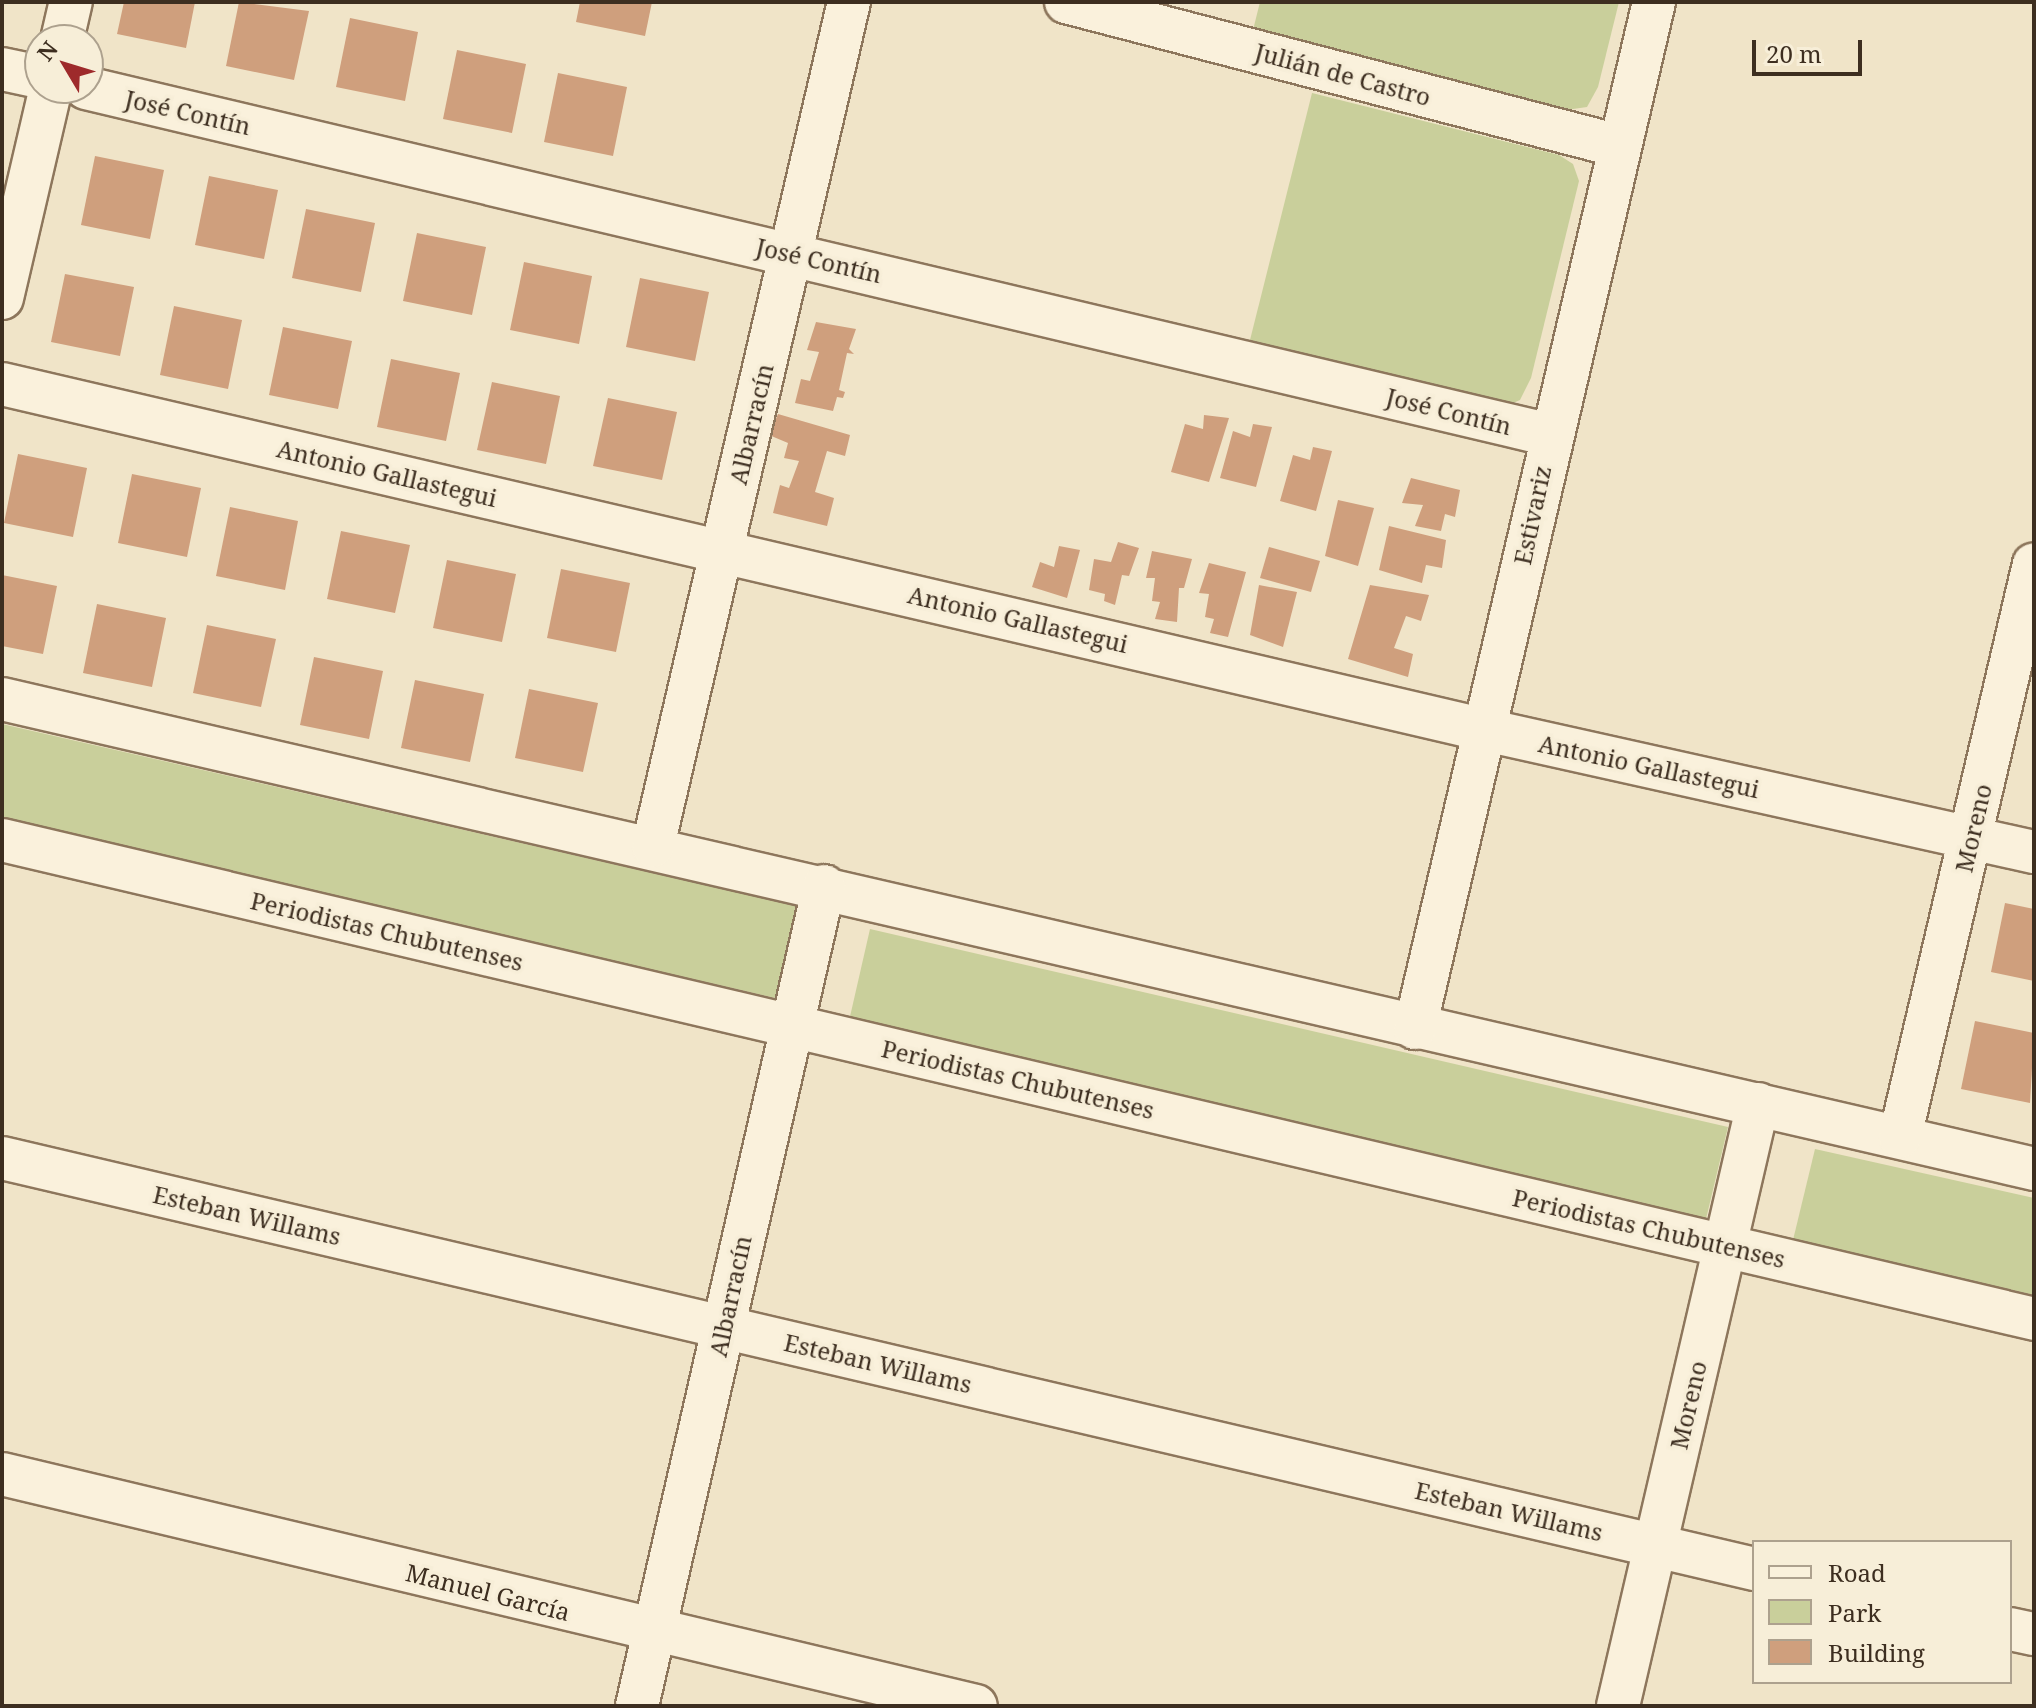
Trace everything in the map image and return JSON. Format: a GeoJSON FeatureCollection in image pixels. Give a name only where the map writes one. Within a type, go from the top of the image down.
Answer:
{"type":"FeatureCollection","features":[{"type":"Feature","properties":{"kind":"street"},"geometry":{"type":"LineString","coordinates":[[66,24],[71,2]]}},
{"type":"Feature","properties":{"kind":"street","name":"Albarracín"},"geometry":{"type":"LineString","coordinates":[[653,846],[849,2]]}},
{"type":"Feature","properties":{"kind":"street","name":"Julián de Castro"},"geometry":{"type":"LineString","coordinates":[[1066,2],[1619,146]]}},
{"type":"Feature","properties":{"kind":"street","name":"Estivariz"},"geometry":{"type":"LineString","coordinates":[[1415,1028],[1550,435],[1654,2]]}},
{"type":"Feature","properties":{"kind":"street"},"geometry":{"type":"LineString","coordinates":[[2,69],[24,74]]}},
{"type":"Feature","properties":{"kind":"street","name":"José Contín"},"geometry":{"type":"LineString","coordinates":[[104,92],[1550,435]]}},
{"type":"Feature","properties":{"kind":"street"},"geometry":{"type":"LineString","coordinates":[[2,298],[47,104]]}},
{"type":"Feature","properties":{"kind":"street","name":"Antonio Gallastegui"},"geometry":{"type":"LineString","coordinates":[[2,384],[1485,730],[2034,852]]}},
{"type":"Feature","properties":{"kind":"street","name":"Moreno"},"geometry":{"type":"LineString","coordinates":[[1900,1137],[2034,564]]}},
{"type":"Feature","properties":{"kind":"street"},"geometry":{"type":"LineString","coordinates":[[2,699],[653,846],[1415,1028],[2034,1169]]}},
{"type":"Feature","properties":{"kind":"street","name":"Periodistas Chubutenses"},"geometry":{"type":"LineString","coordinates":[[2,840],[2034,1319]]}},
{"type":"Feature","properties":{"kind":"street","name":"Albarracín"},"geometry":{"type":"LineString","coordinates":[[637,1706],[824,886]]}},
{"type":"Feature","properties":{"kind":"street","name":"Moreno"},"geometry":{"type":"LineString","coordinates":[[1618,1706],[1758,1104]]}},
{"type":"Feature","properties":{"kind":"street","name":"Esteban Willams"},"geometry":{"type":"LineString","coordinates":[[2,1158],[1752,1569]]}},
{"type":"Feature","properties":{"kind":"street","name":"Manuel García"},"geometry":{"type":"LineString","coordinates":[[2,1474],[654,1633],[976,1706]]}},
{"type":"Feature","properties":{"kind":"street"},"geometry":{"type":"LineString","coordinates":[[2012,1629],[2034,1634]]}},
{"type":"Feature","properties":{"kind":"green space"},"geometry":{"type":"Polygon","coordinates":[[[1260,2],[1619,2],[1598,87],[1587,107],[1566,110],[1252,34],[1260,2]]]}},
{"type":"Feature","properties":{"kind":"green space"},"geometry":{"type":"Polygon","coordinates":[[[1312,93],[1559,155],[1573,164],[1579,181],[1531,378],[1520,400],[1504,407],[1249,344],[1312,93]]]}},
{"type":"Feature","properties":{"kind":"green space"},"geometry":{"type":"Polygon","coordinates":[[[2,724],[805,908],[784,1000],[2,821],[2,724]]]}},
{"type":"Feature","properties":{"kind":"green space"},"geometry":{"type":"Polygon","coordinates":[[[870,929],[1728,1127],[1706,1219],[849,1021],[870,929]]]}},
{"type":"Feature","properties":{"kind":"green space"},"geometry":{"type":"Polygon","coordinates":[[[1815,1149],[2034,1198],[2034,1295],[1793,1240],[1815,1149]]]}},
{"type":"Feature","properties":{"kind":"building"},"geometry":{"type":"Polygon","coordinates":[[[124,2],[195,2],[186,48],[117,34],[124,2]]]}},
{"type":"Feature","properties":{"kind":"building"},"geometry":{"type":"Polygon","coordinates":[[[239,2],[309,11],[294,80],[226,66],[239,2]]]}},
{"type":"Feature","properties":{"kind":"building"},"geometry":{"type":"Polygon","coordinates":[[[580,2],[652,2],[645,36],[576,22],[580,2]]]}},
{"type":"Feature","properties":{"kind":"building"},"geometry":{"type":"Polygon","coordinates":[[[350,18],[418,32],[405,101],[336,87],[350,18]]]}},
{"type":"Feature","properties":{"kind":"building"},"geometry":{"type":"Polygon","coordinates":[[[457,50],[526,64],[512,133],[443,119],[457,50]]]}},
{"type":"Feature","properties":{"kind":"building"},"geometry":{"type":"Polygon","coordinates":[[[558,73],[627,87],[613,156],[544,142],[558,73]]]}},
{"type":"Feature","properties":{"kind":"building"},"geometry":{"type":"Polygon","coordinates":[[[95,156],[164,170],[150,239],[81,225],[95,156]]]}},
{"type":"Feature","properties":{"kind":"building"},"geometry":{"type":"Polygon","coordinates":[[[209,176],[278,190],[264,259],[195,245],[209,176]]]}},
{"type":"Feature","properties":{"kind":"building"},"geometry":{"type":"Polygon","coordinates":[[[306,209],[375,223],[361,292],[292,278],[306,209]]]}},
{"type":"Feature","properties":{"kind":"building"},"geometry":{"type":"Polygon","coordinates":[[[417,233],[486,247],[472,315],[403,301],[417,233]]]}},
{"type":"Feature","properties":{"kind":"building"},"geometry":{"type":"Polygon","coordinates":[[[524,262],[592,276],[579,344],[510,330],[524,262]]]}},
{"type":"Feature","properties":{"kind":"building"},"geometry":{"type":"Polygon","coordinates":[[[65,274],[134,287],[120,356],[51,342],[65,274]]]}},
{"type":"Feature","properties":{"kind":"building"},"geometry":{"type":"Polygon","coordinates":[[[640,278],[709,292],[695,361],[626,347],[640,278]]]}},
{"type":"Feature","properties":{"kind":"building"},"geometry":{"type":"Polygon","coordinates":[[[174,306],[242,320],[228,389],[160,375],[174,306]]]}},
{"type":"Feature","properties":{"kind":"building"},"geometry":{"type":"Polygon","coordinates":[[[816,322],[856,329],[849,349],[854,354],[847,353],[839,390],[845,392],[843,398],[837,397],[833,411],[795,403],[801,379],[810,381],[819,352],[807,350],[816,322]]]}},
{"type":"Feature","properties":{"kind":"building"},"geometry":{"type":"Polygon","coordinates":[[[283,327],[352,341],[338,409],[269,395],[283,327]]]}},
{"type":"Feature","properties":{"kind":"building"},"geometry":{"type":"Polygon","coordinates":[[[391,359],[460,373],[446,441],[377,427],[391,359]]]}},
{"type":"Feature","properties":{"kind":"building"},"geometry":{"type":"Polygon","coordinates":[[[492,382],[560,396],[546,464],[477,450],[492,382]]]}},
{"type":"Feature","properties":{"kind":"building"},"geometry":{"type":"Polygon","coordinates":[[[608,398],[677,412],[662,480],[593,466],[608,398]]]}},
{"type":"Feature","properties":{"kind":"building"},"geometry":{"type":"Polygon","coordinates":[[[778,414],[850,435],[845,456],[827,451],[815,492],[834,498],[827,526],[773,513],[780,485],[789,488],[799,461],[784,458],[788,443],[769,435],[778,414]]]}},
{"type":"Feature","properties":{"kind":"building"},"geometry":{"type":"Polygon","coordinates":[[[1204,415],[1229,418],[1209,482],[1171,472],[1185,424],[1203,429],[1204,415]]]}},
{"type":"Feature","properties":{"kind":"building"},"geometry":{"type":"Polygon","coordinates":[[[1253,424],[1272,427],[1256,487],[1220,478],[1233,431],[1250,437],[1253,424]]]}},
{"type":"Feature","properties":{"kind":"building"},"geometry":{"type":"Polygon","coordinates":[[[1313,447],[1332,451],[1316,511],[1280,501],[1293,455],[1310,460],[1313,447]]]}},
{"type":"Feature","properties":{"kind":"building"},"geometry":{"type":"Polygon","coordinates":[[[18,454],[87,468],[73,537],[4,523],[18,454]]]}},
{"type":"Feature","properties":{"kind":"building"},"geometry":{"type":"Polygon","coordinates":[[[132,474],[201,488],[187,557],[118,543],[132,474]]]}},
{"type":"Feature","properties":{"kind":"building"},"geometry":{"type":"Polygon","coordinates":[[[1411,478],[1460,490],[1455,517],[1445,514],[1441,531],[1415,526],[1423,505],[1402,503],[1411,478]]]}},
{"type":"Feature","properties":{"kind":"building"},"geometry":{"type":"Polygon","coordinates":[[[1338,500],[1374,508],[1358,566],[1325,556],[1338,500]]]}},
{"type":"Feature","properties":{"kind":"building"},"geometry":{"type":"Polygon","coordinates":[[[230,507],[298,521],[285,590],[216,576],[230,507]]]}},
{"type":"Feature","properties":{"kind":"building"},"geometry":{"type":"Polygon","coordinates":[[[1389,526],[1446,540],[1442,568],[1426,565],[1422,583],[1379,570],[1389,526]]]}},
{"type":"Feature","properties":{"kind":"building"},"geometry":{"type":"Polygon","coordinates":[[[341,531],[410,545],[395,613],[327,599],[341,531]]]}},
{"type":"Feature","properties":{"kind":"building"},"geometry":{"type":"Polygon","coordinates":[[[1118,542],[1139,548],[1129,576],[1122,575],[1115,605],[1104,601],[1105,594],[1089,590],[1094,559],[1111,562],[1118,542]]]}},
{"type":"Feature","properties":{"kind":"building"},"geometry":{"type":"Polygon","coordinates":[[[1059,546],[1080,550],[1067,598],[1032,587],[1040,562],[1054,567],[1059,546]]]}},
{"type":"Feature","properties":{"kind":"building"},"geometry":{"type":"Polygon","coordinates":[[[1269,547],[1320,561],[1311,592],[1260,578],[1269,547]]]}},
{"type":"Feature","properties":{"kind":"building"},"geometry":{"type":"Polygon","coordinates":[[[1152,551],[1192,559],[1184,588],[1179,588],[1177,622],[1155,619],[1160,602],[1152,601],[1155,578],[1146,578],[1152,551]]]}},
{"type":"Feature","properties":{"kind":"building"},"geometry":{"type":"Polygon","coordinates":[[[447,560],[516,574],[502,642],[433,628],[447,560]]]}},
{"type":"Feature","properties":{"kind":"building"},"geometry":{"type":"Polygon","coordinates":[[[1209,563],[1246,572],[1228,637],[1210,633],[1214,619],[1205,617],[1209,594],[1199,593],[1209,563]]]}},
{"type":"Feature","properties":{"kind":"building"},"geometry":{"type":"Polygon","coordinates":[[[561,569],[630,583],[616,652],[547,638],[561,569]]]}},
{"type":"Feature","properties":{"kind":"building"},"geometry":{"type":"Polygon","coordinates":[[[2,575],[57,586],[43,654],[2,646],[2,575]]]}},
{"type":"Feature","properties":{"kind":"building"},"geometry":{"type":"Polygon","coordinates":[[[1259,585],[1297,592],[1283,647],[1250,635],[1259,585]]]}},
{"type":"Feature","properties":{"kind":"building"},"geometry":{"type":"Polygon","coordinates":[[[1370,585],[1429,595],[1421,621],[1406,616],[1394,648],[1413,654],[1408,677],[1348,659],[1370,585]]]}},
{"type":"Feature","properties":{"kind":"building"},"geometry":{"type":"Polygon","coordinates":[[[97,604],[166,618],[152,687],[83,673],[97,604]]]}},
{"type":"Feature","properties":{"kind":"building"},"geometry":{"type":"Polygon","coordinates":[[[207,625],[276,639],[261,707],[193,693],[207,625]]]}},
{"type":"Feature","properties":{"kind":"building"},"geometry":{"type":"Polygon","coordinates":[[[314,657],[383,671],[369,739],[300,725],[314,657]]]}},
{"type":"Feature","properties":{"kind":"building"},"geometry":{"type":"Polygon","coordinates":[[[415,680],[484,694],[470,762],[401,748],[415,680]]]}},
{"type":"Feature","properties":{"kind":"building"},"geometry":{"type":"Polygon","coordinates":[[[529,689],[598,703],[583,772],[515,758],[529,689]]]}},
{"type":"Feature","properties":{"kind":"building"},"geometry":{"type":"Polygon","coordinates":[[[2005,903],[2034,909],[2034,981],[1991,972],[2005,903]]]}},
{"type":"Feature","properties":{"kind":"building"},"geometry":{"type":"Polygon","coordinates":[[[1975,1021],[2034,1033],[2030,1103],[1961,1089],[1975,1021]]]}}]}
